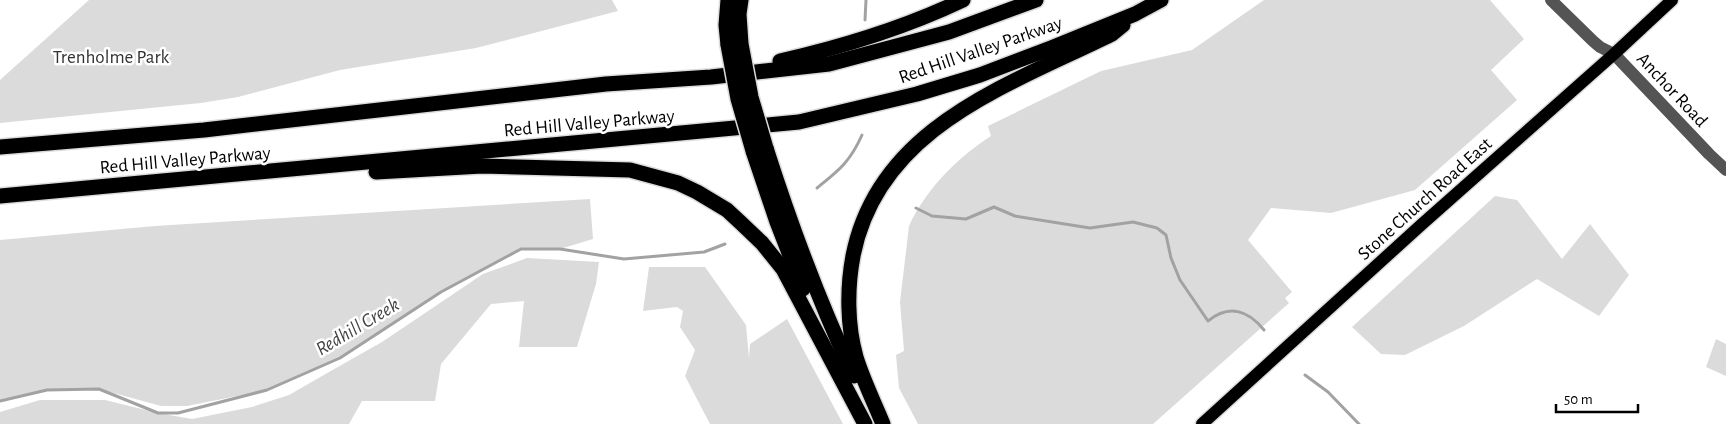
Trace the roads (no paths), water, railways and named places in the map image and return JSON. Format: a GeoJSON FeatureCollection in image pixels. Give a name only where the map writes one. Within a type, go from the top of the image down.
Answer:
{"type":"FeatureCollection","features":[{"type":"Feature","properties":{"kind":"highway"},"geometry":{"type":"LineString","coordinates":[[728,0],[726,25],[751,97],[776,222],[825,346]]}},
{"type":"Feature","properties":{"kind":"highway"},"geometry":{"type":"LineString","coordinates":[[734,44],[741,0]]}},
{"type":"Feature","properties":{"kind":"highway"},"geometry":{"type":"LineString","coordinates":[[711,77],[827,51],[894,28],[963,0]]}},
{"type":"Feature","properties":{"kind":"highway","name":"Red Hill Valley Parkway"},"geometry":{"type":"LineString","coordinates":[[0,147],[214,129],[606,84],[711,77],[829,64],[949,32],[1036,0]]}},
{"type":"Feature","properties":{"kind":"highway","name":"Red Hill Valley Parkway"},"geometry":{"type":"LineString","coordinates":[[0,196],[799,122],[917,94],[980,74],[1135,14],[1161,0]]}},
{"type":"Feature","properties":{"kind":"highway"},"geometry":{"type":"LineString","coordinates":[[883,424],[856,357],[849,310],[850,271],[854,248],[862,224],[878,190],[903,156],[939,125],[1016,80],[1112,34],[1135,14]]}},
{"type":"Feature","properties":{"kind":"highway"},"geometry":{"type":"LineString","coordinates":[[760,149],[814,285],[855,379],[879,424]]}},
{"type":"Feature","properties":{"kind":"highway"},"geometry":{"type":"LineString","coordinates":[[328,166],[363,172],[482,166],[622,170],[652,175],[678,183],[697,192],[727,210],[762,244],[783,269],[865,424]]}},
{"type":"Feature","properties":{"kind":"main road","name":"Stone Church Road East"},"geometry":{"type":"LineString","coordinates":[[1202,424],[1672,0]]}},
{"type":"Feature","properties":{"kind":"street","name":"Anchor Road"},"geometry":{"type":"LineString","coordinates":[[1551,0],[1600,47],[1614,54],[1726,170]]}},
{"type":"Feature","properties":{"kind":"waterway","name":"Redhill Creek"},"geometry":{"type":"LineString","coordinates":[[865,20],[866,0]]}},
{"type":"Feature","properties":{"kind":"waterway","name":"Redhill Creek"},"geometry":{"type":"LineString","coordinates":[[817,188],[843,165],[862,135]]}},
{"type":"Feature","properties":{"kind":"waterway"},"geometry":{"type":"LineString","coordinates":[[916,208],[932,216],[966,219],[994,207],[1015,216],[1090,228],[1133,222],[1157,228],[1166,235],[1171,258],[1180,280],[1208,321],[1223,312],[1238,312],[1251,318],[1264,330]]}},
{"type":"Feature","properties":{"kind":"waterway","name":"Redhill Creek"},"geometry":{"type":"LineString","coordinates":[[0,401],[47,390],[99,389],[158,413],[178,413],[267,390],[340,358],[441,292],[521,249],[560,249],[624,259],[704,252],[725,244]]}},
{"type":"Feature","properties":{"kind":"waterway"},"geometry":{"type":"LineString","coordinates":[[1305,375],[1328,392],[1359,424]]}},
{"type":"Feature","properties":{"kind":"park label","name":"Trenholme Park"},"geometry":{"type":"Point","coordinates":[111,56]}}]}
